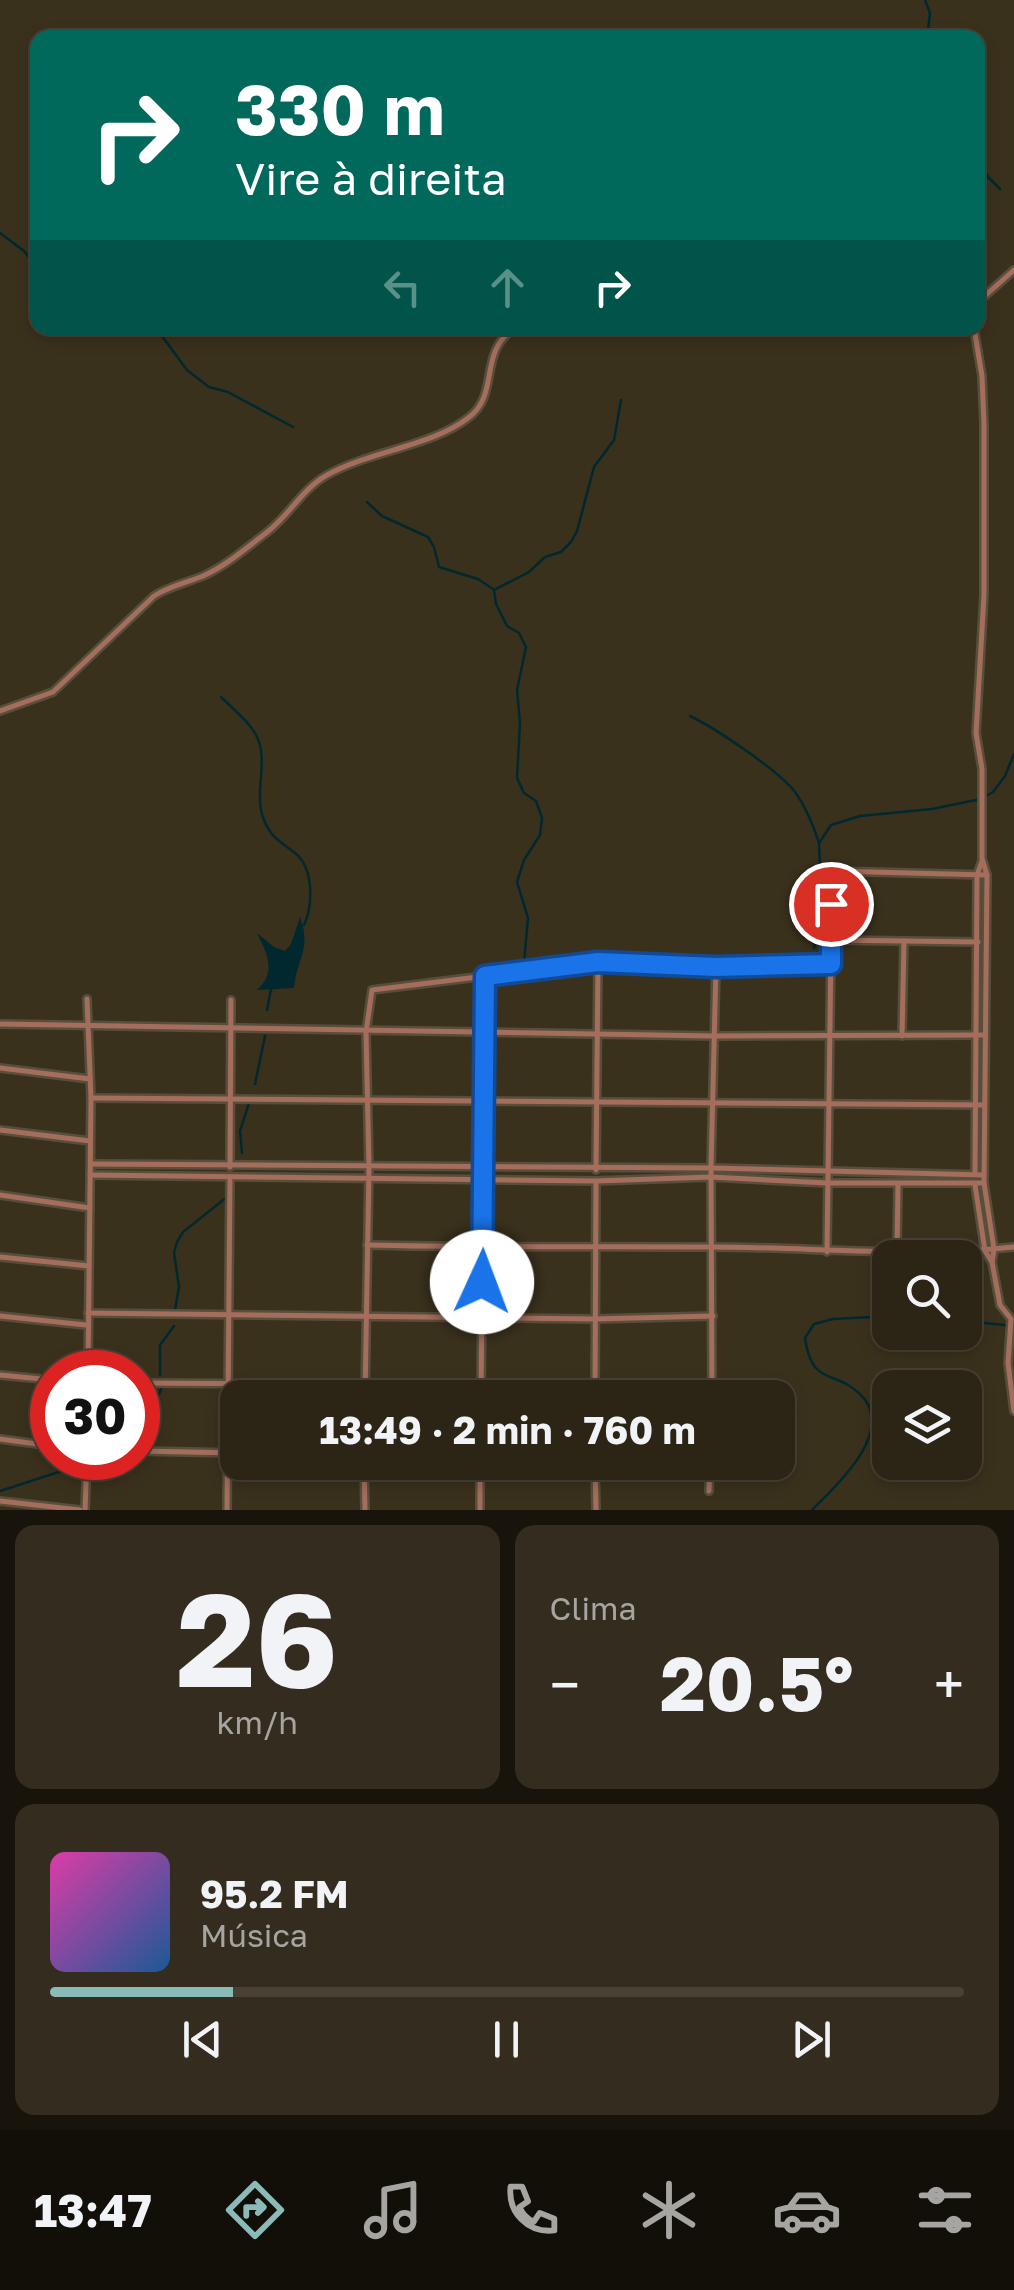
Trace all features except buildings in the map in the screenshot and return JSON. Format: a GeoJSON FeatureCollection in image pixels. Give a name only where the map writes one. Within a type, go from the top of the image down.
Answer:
{"type":"FeatureCollection","features":[{"type":"Feature","properties":{"kind":"street"},"geometry":{"type":"LineString","coordinates":[[985,296],[1014,270]]}},
{"type":"Feature","properties":{"kind":"street"},"geometry":{"type":"LineString","coordinates":[[0,711],[52,692],[154,596],[214,570],[252,544],[322,478],[372,455],[434,437],[470,417],[483,402],[498,343],[508,335]]}},
{"type":"Feature","properties":{"kind":"street"},"geometry":{"type":"LineString","coordinates":[[975,335],[984,424],[983,632],[976,733],[982,769],[982,858],[977,875],[975,1184],[985,1251],[992,1262]]}},
{"type":"Feature","properties":{"kind":"street"},"geometry":{"type":"LineString","coordinates":[[982,858],[987,875],[984,1184],[1000,1305],[1011,1320],[1008,1349],[1014,1411]]}},
{"type":"Feature","properties":{"kind":"street"},"geometry":{"type":"LineString","coordinates":[[827,1252],[832,871],[987,875]]}},
{"type":"Feature","properties":{"kind":"street"},"geometry":{"type":"LineString","coordinates":[[830,940],[986,942]]}},
{"type":"Feature","properties":{"kind":"street"},"geometry":{"type":"LineString","coordinates":[[902,1036],[904,942]]}},
{"type":"Feature","properties":{"kind":"street"},"geometry":{"type":"LineString","coordinates":[[366,1380],[366,1032],[372,990],[598,962],[716,967],[831,964]]}},
{"type":"Feature","properties":{"kind":"street"},"geometry":{"type":"LineString","coordinates":[[596,1380],[598,962]]}},
{"type":"Feature","properties":{"kind":"street"},"geometry":{"type":"LineString","coordinates":[[712,1380],[711,1168],[716,967]]}},
{"type":"Feature","properties":{"kind":"street"},"geometry":{"type":"LineString","coordinates":[[481,1380],[485,976]]}},
{"type":"Feature","properties":{"kind":"street"},"geometry":{"type":"LineString","coordinates":[[87,998],[91,1098],[88,1350]]}},
{"type":"Feature","properties":{"kind":"street"},"geometry":{"type":"LineString","coordinates":[[227,1380],[232,1000]]}},
{"type":"Feature","properties":{"kind":"street"},"geometry":{"type":"LineString","coordinates":[[0,1024],[713,1036],[985,1035]]}},
{"type":"Feature","properties":{"kind":"street"},"geometry":{"type":"LineString","coordinates":[[0,1068],[90,1079]]}},
{"type":"Feature","properties":{"kind":"street"},"geometry":{"type":"LineString","coordinates":[[91,1098],[984,1105]]}},
{"type":"Feature","properties":{"kind":"street"},"geometry":{"type":"LineString","coordinates":[[0,1130],[90,1141]]}},
{"type":"Feature","properties":{"kind":"street"},"geometry":{"type":"LineString","coordinates":[[91,1164],[711,1168],[984,1175]]}},
{"type":"Feature","properties":{"kind":"street"},"geometry":{"type":"LineString","coordinates":[[897,1240],[898,1174]]}},
{"type":"Feature","properties":{"kind":"street"},"geometry":{"type":"LineString","coordinates":[[90,1175],[484,1180],[711,1177],[984,1184]]}},
{"type":"Feature","properties":{"kind":"street"},"geometry":{"type":"LineString","coordinates":[[0,1195],[90,1208]]}},
{"type":"Feature","properties":{"kind":"street"},"geometry":{"type":"LineString","coordinates":[[367,1245],[713,1246],[872,1251]]}},
{"type":"Feature","properties":{"kind":"street"},"geometry":{"type":"LineString","coordinates":[[985,1251],[1014,1247]]}},
{"type":"Feature","properties":{"kind":"street"},"geometry":{"type":"LineString","coordinates":[[0,1257],[89,1266]]}},
{"type":"Feature","properties":{"kind":"street"},"geometry":{"type":"LineString","coordinates":[[88,1313],[594,1319],[713,1316]]}},
{"type":"Feature","properties":{"kind":"street"},"geometry":{"type":"LineString","coordinates":[[0,1316],[88,1325]]}},
{"type":"Feature","properties":{"kind":"street"},"geometry":{"type":"LineString","coordinates":[[0,1375],[30,1378]]}},
{"type":"Feature","properties":{"kind":"street"},"geometry":{"type":"LineString","coordinates":[[160,1383],[220,1383]]}},
{"type":"Feature","properties":{"kind":"street"},"geometry":{"type":"LineString","coordinates":[[0,1438],[30,1443]]}},
{"type":"Feature","properties":{"kind":"street"},"geometry":{"type":"LineString","coordinates":[[160,1451],[220,1453]]}},
{"type":"Feature","properties":{"kind":"street"},"geometry":{"type":"LineString","coordinates":[[0,1501],[82,1510],[85,1480]]}},
{"type":"Feature","properties":{"kind":"street"},"geometry":{"type":"LineString","coordinates":[[227,1510],[228,1480]]}},
{"type":"Feature","properties":{"kind":"street"},"geometry":{"type":"LineString","coordinates":[[364,1480],[364,1510]]}},
{"type":"Feature","properties":{"kind":"street"},"geometry":{"type":"LineString","coordinates":[[480,1480],[480,1510]]}},
{"type":"Feature","properties":{"kind":"street"},"geometry":{"type":"LineString","coordinates":[[595,1480],[596,1510]]}},
{"type":"Feature","properties":{"kind":"street"},"geometry":{"type":"LineString","coordinates":[[709,1480],[709,1491]]}},
{"type":"Feature","properties":{"kind":"water"},"geometry":{"type":"Polygon","coordinates":[[[300,917],[305,938],[294,988],[257,990],[268,970],[267,956],[257,933],[285,951],[300,917]]]}},
{"type":"Feature","properties":{"kind":"waterway"},"geometry":{"type":"LineString","coordinates":[[925,0],[930,13],[928,30]]}},
{"type":"Feature","properties":{"kind":"waterway"},"geometry":{"type":"LineString","coordinates":[[985,171],[1000,189]]}},
{"type":"Feature","properties":{"kind":"waterway"},"geometry":{"type":"LineString","coordinates":[[0,233],[30,259]]}},
{"type":"Feature","properties":{"kind":"waterway"},"geometry":{"type":"LineString","coordinates":[[158,335],[187,370],[209,387],[228,392],[293,427]]}},
{"type":"Feature","properties":{"kind":"waterway"},"geometry":{"type":"LineString","coordinates":[[524,963],[528,918],[517,882],[524,860],[540,835],[542,818],[536,801],[524,793],[517,778],[517,690],[526,647],[519,633],[507,626],[494,590],[529,572],[571,542],[594,467],[614,440],[621,400]]}},
{"type":"Feature","properties":{"kind":"waterway"},"geometry":{"type":"LineString","coordinates":[[367,502],[382,516],[428,537],[439,567],[478,579],[493,589]]}},
{"type":"Feature","properties":{"kind":"waterway"},"geometry":{"type":"LineString","coordinates":[[221,697],[257,737],[262,757],[261,810],[267,826],[306,868],[310,897],[304,925]]}},
{"type":"Feature","properties":{"kind":"waterway"},"geometry":{"type":"LineString","coordinates":[[690,716],[746,750],[787,783],[803,804],[819,843]]}},
{"type":"Feature","properties":{"kind":"waterway"},"geometry":{"type":"LineString","coordinates":[[814,948],[822,913],[819,843],[831,825],[860,816],[932,809],[981,799],[993,792],[1005,776],[1014,754]]}},
{"type":"Feature","properties":{"kind":"waterway"},"geometry":{"type":"LineString","coordinates":[[267,1010],[271,989]]}},
{"type":"Feature","properties":{"kind":"waterway"},"geometry":{"type":"LineString","coordinates":[[255,1084],[265,1036]]}},
{"type":"Feature","properties":{"kind":"waterway"},"geometry":{"type":"LineString","coordinates":[[242,1153],[240,1131],[249,1103]]}},
{"type":"Feature","properties":{"kind":"waterway"},"geometry":{"type":"LineString","coordinates":[[175,1310],[179,1287],[174,1253],[177,1242],[183,1232],[227,1197]]}},
{"type":"Feature","properties":{"kind":"waterway"},"geometry":{"type":"LineString","coordinates":[[812,1510],[848,1472],[868,1440],[872,1424],[870,1408],[860,1394],[813,1364],[805,1338],[814,1324],[872,1317]]}},
{"type":"Feature","properties":{"kind":"waterway"},"geometry":{"type":"LineString","coordinates":[[982,1323],[1014,1326]]}},
{"type":"Feature","properties":{"kind":"waterway"},"geometry":{"type":"LineString","coordinates":[[160,1350],[174,1326]]}},
{"type":"Feature","properties":{"kind":"waterway"},"geometry":{"type":"LineString","coordinates":[[0,1491],[34,1480]]}},
{"type":"Feature","properties":{"kind":"route"},"geometry":{"type":"LineString","coordinates":[[482,1282],[485,976],[598,962],[716,967],[831,964],[831,904]]}}]}
